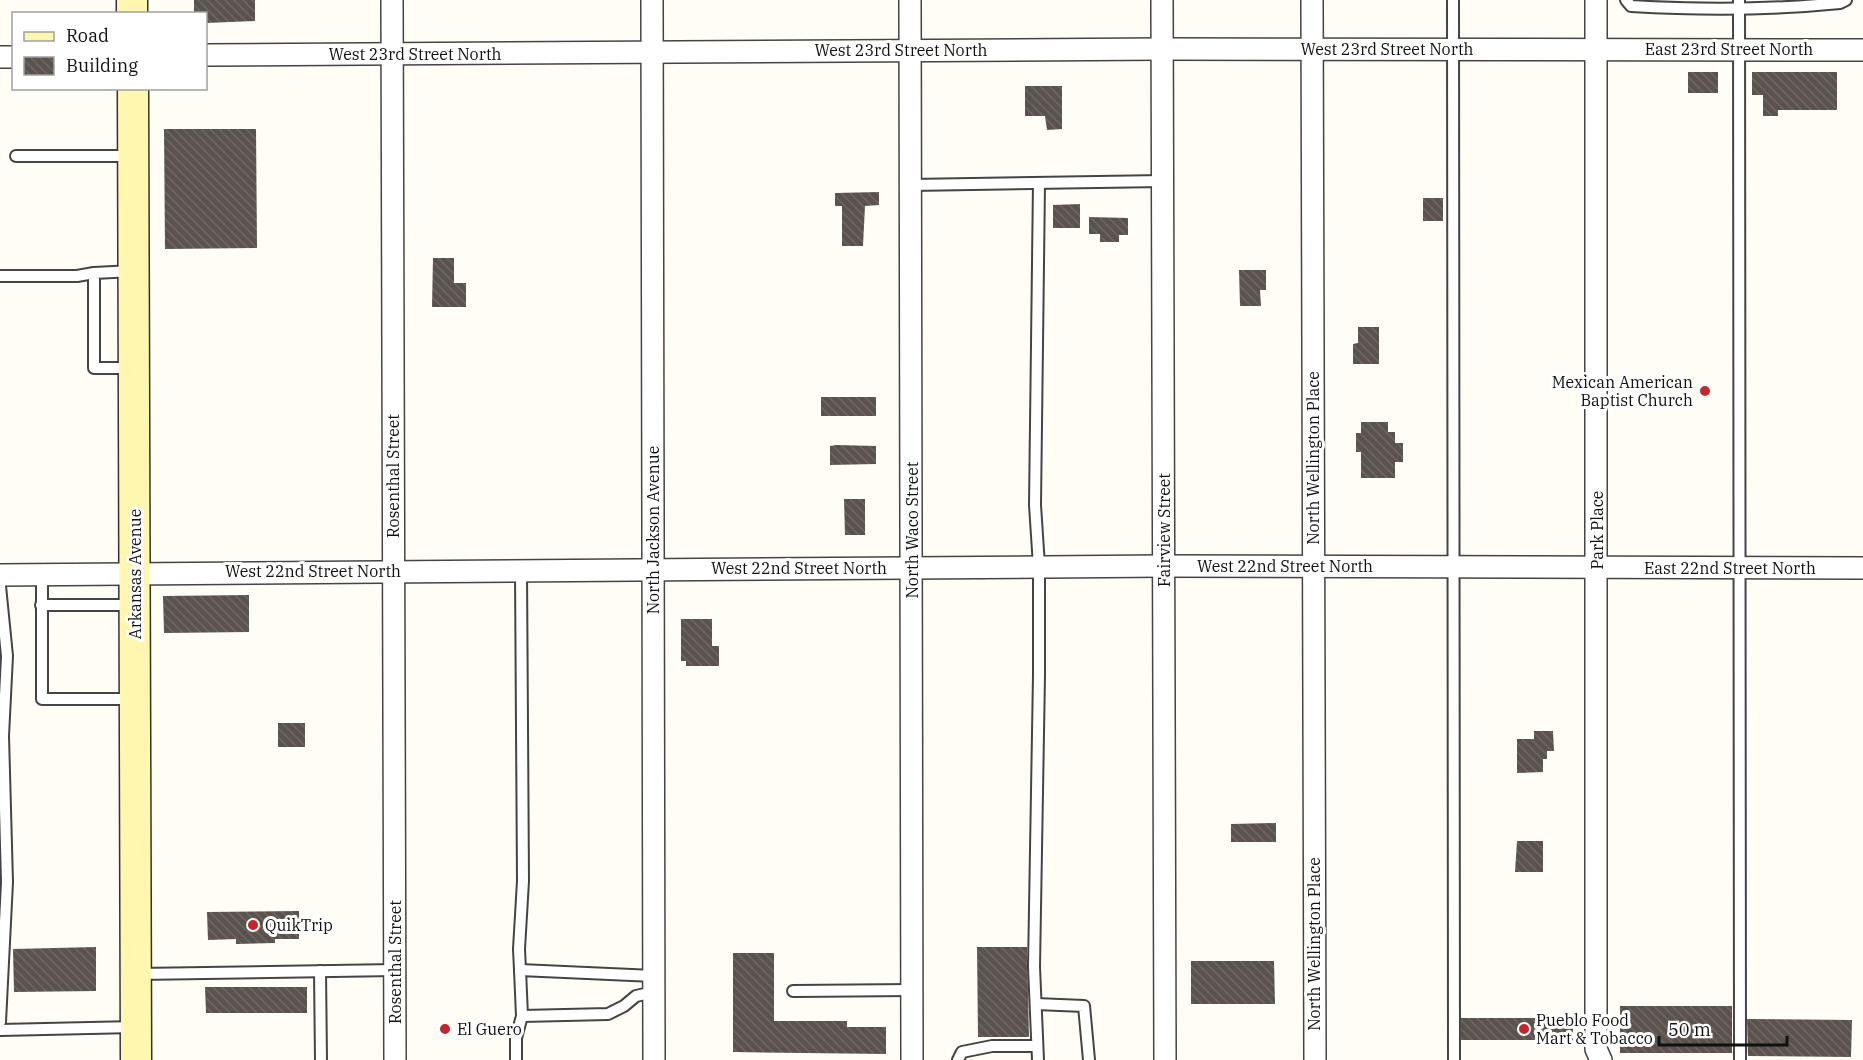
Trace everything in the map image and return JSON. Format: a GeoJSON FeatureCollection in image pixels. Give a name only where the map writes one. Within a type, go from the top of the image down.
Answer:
{"type":"FeatureCollection","features":[{"type":"Feature","properties":{"kind":"street","name":"Rosenthal Street"},"geometry":{"type":"LineString","coordinates":[[392,0],[395,1060]]}},
{"type":"Feature","properties":{"kind":"street","name":"North Jackson Avenue"},"geometry":{"type":"LineString","coordinates":[[652,0],[654,1060]]}},
{"type":"Feature","properties":{"kind":"street","name":"North Waco Street"},"geometry":{"type":"LineString","coordinates":[[910,0],[912,1060]]}},
{"type":"Feature","properties":{"kind":"street","name":"Fairview Street"},"geometry":{"type":"LineString","coordinates":[[1162,0],[1166,1060]]}},
{"type":"Feature","properties":{"kind":"street","name":"North Wellington Place"},"geometry":{"type":"LineString","coordinates":[[1312,0],[1315,1060]]}},
{"type":"Feature","properties":{"kind":"street","name":"Park Place"},"geometry":{"type":"LineString","coordinates":[[1596,0],[1596,1049],[1601,1060]]}},
{"type":"Feature","properties":{"kind":"street","name":"West 23rd Street North"},"geometry":{"type":"LineString","coordinates":[[207,55],[910,50],[1596,49]]}},
{"type":"Feature","properties":{"kind":"street","name":"East 23rd Street North"},"geometry":{"type":"LineString","coordinates":[[1596,49],[1863,50]]}},
{"type":"Feature","properties":{"kind":"street","name":"Arkansas Avenue"},"geometry":{"type":"LineString","coordinates":[[133,90],[136,1060]]}},
{"type":"Feature","properties":{"kind":"street","name":"West 22nd Street North"},"geometry":{"type":"LineString","coordinates":[[0,575],[135,572],[1039,566],[1597,567]]}},
{"type":"Feature","properties":{"kind":"street","name":"East 22nd Street North"},"geometry":{"type":"LineString","coordinates":[[1597,567],[1863,568]]}},
{"type":"Feature","properties":{"kind":"lane"},"geometry":{"type":"LineString","coordinates":[[1453,0],[1454,1060]]}},
{"type":"Feature","properties":{"kind":"lane"},"geometry":{"type":"LineString","coordinates":[[1626,0],[1631,6],[1739,4],[1797,8],[1840,3],[1846,0]]}},
{"type":"Feature","properties":{"kind":"lane"},"geometry":{"type":"LineString","coordinates":[[1739,4],[1737,49],[1740,1060]]}},
{"type":"Feature","properties":{"kind":"lane"},"geometry":{"type":"LineString","coordinates":[[16,156],[133,156]]}},
{"type":"Feature","properties":{"kind":"lane"},"geometry":{"type":"LineString","coordinates":[[911,185],[1162,181]]}},
{"type":"Feature","properties":{"kind":"lane"},"geometry":{"type":"LineString","coordinates":[[1038,1060],[1034,855],[1038,786],[1039,566],[1035,505],[1039,183]]}},
{"type":"Feature","properties":{"kind":"lane"},"geometry":{"type":"LineString","coordinates":[[0,276],[77,276],[134,271]]}},
{"type":"Feature","properties":{"kind":"lane"},"geometry":{"type":"LineString","coordinates":[[94,273],[94,368],[133,368]]}},
{"type":"Feature","properties":{"kind":"lane"},"geometry":{"type":"LineString","coordinates":[[516,1060],[516,1038],[522,1016],[519,950],[523,881],[521,570]]}},
{"type":"Feature","properties":{"kind":"lane"},"geometry":{"type":"LineString","coordinates":[[42,574],[42,699],[135,699]]}},
{"type":"Feature","properties":{"kind":"lane"},"geometry":{"type":"LineString","coordinates":[[0,586],[6,656],[3,736],[7,882],[0,1023]]}},
{"type":"Feature","properties":{"kind":"lane"},"geometry":{"type":"LineString","coordinates":[[41,605],[135,604]]}},
{"type":"Feature","properties":{"kind":"lane"},"geometry":{"type":"LineString","coordinates":[[135,975],[395,970]]}},
{"type":"Feature","properties":{"kind":"lane"},"geometry":{"type":"LineString","coordinates":[[520,970],[654,984]]}},
{"type":"Feature","properties":{"kind":"lane"},"geometry":{"type":"LineString","coordinates":[[320,971],[321,1060]]}},
{"type":"Feature","properties":{"kind":"lane"},"geometry":{"type":"LineString","coordinates":[[522,1016],[608,1014],[624,1006],[654,984]]}},
{"type":"Feature","properties":{"kind":"lane"},"geometry":{"type":"LineString","coordinates":[[793,991],[912,990]]}},
{"type":"Feature","properties":{"kind":"lane"},"geometry":{"type":"LineString","coordinates":[[1036,1004],[1084,1006],[1089,1060]]}},
{"type":"Feature","properties":{"kind":"lane"},"geometry":{"type":"LineString","coordinates":[[0,1030],[135,1027]]}},
{"type":"Feature","properties":{"kind":"lane"},"geometry":{"type":"LineString","coordinates":[[958,1060],[962,1052],[976,1048],[1037,1046]]}},
{"type":"Feature","properties":{"kind":"building"},"geometry":{"type":"Polygon","coordinates":[[[194,0],[255,0],[255,21],[207,23],[207,12],[194,12],[194,0]]]}},
{"type":"Feature","properties":{"kind":"building"},"geometry":{"type":"Polygon","coordinates":[[[1688,72],[1718,72],[1718,93],[1688,93],[1688,72]]]}},
{"type":"Feature","properties":{"kind":"building"},"geometry":{"type":"Polygon","coordinates":[[[1752,72],[1837,72],[1837,110],[1778,110],[1778,116],[1763,116],[1763,95],[1752,95],[1752,72]]]}},
{"type":"Feature","properties":{"kind":"building"},"geometry":{"type":"Polygon","coordinates":[[[1025,86],[1062,86],[1062,129],[1047,130],[1045,116],[1025,116],[1025,86]]]}},
{"type":"Feature","properties":{"kind":"building"},"geometry":{"type":"Polygon","coordinates":[[[164,129],[256,129],[257,248],[165,249],[164,129]]]}},
{"type":"Feature","properties":{"kind":"building"},"geometry":{"type":"Polygon","coordinates":[[[879,192],[879,205],[865,206],[863,246],[842,246],[842,206],[835,206],[835,193],[879,192]]]}},
{"type":"Feature","properties":{"kind":"building"},"geometry":{"type":"Polygon","coordinates":[[[1423,198],[1443,198],[1443,221],[1423,221],[1423,198]]]}},
{"type":"Feature","properties":{"kind":"building"},"geometry":{"type":"Polygon","coordinates":[[[1080,204],[1080,228],[1053,228],[1053,205],[1080,204]]]}},
{"type":"Feature","properties":{"kind":"building"},"geometry":{"type":"Polygon","coordinates":[[[1089,217],[1128,218],[1128,235],[1119,235],[1119,242],[1100,242],[1100,234],[1089,234],[1089,217]]]}},
{"type":"Feature","properties":{"kind":"building"},"geometry":{"type":"Polygon","coordinates":[[[433,258],[454,258],[454,283],[466,283],[466,307],[432,307],[433,258]]]}},
{"type":"Feature","properties":{"kind":"building"},"geometry":{"type":"Polygon","coordinates":[[[1239,270],[1266,270],[1266,290],[1260,290],[1261,306],[1240,306],[1239,270]]]}},
{"type":"Feature","properties":{"kind":"building"},"geometry":{"type":"Polygon","coordinates":[[[1358,327],[1379,327],[1379,364],[1353,364],[1353,344],[1358,343],[1358,327]]]}},
{"type":"Feature","properties":{"kind":"building"},"geometry":{"type":"Polygon","coordinates":[[[821,397],[876,397],[876,416],[821,416],[821,397]]]}},
{"type":"Feature","properties":{"kind":"building"},"geometry":{"type":"Polygon","coordinates":[[[1361,422],[1388,422],[1388,432],[1395,432],[1395,443],[1403,443],[1403,462],[1395,462],[1395,478],[1361,478],[1361,452],[1356,452],[1356,433],[1361,433],[1361,422]]]}},
{"type":"Feature","properties":{"kind":"building"},"geometry":{"type":"Polygon","coordinates":[[[830,446],[876,446],[876,464],[830,465],[830,446]]]}},
{"type":"Feature","properties":{"kind":"building"},"geometry":{"type":"Polygon","coordinates":[[[844,499],[865,499],[865,535],[845,535],[844,499]]]}},
{"type":"Feature","properties":{"kind":"building"},"geometry":{"type":"Polygon","coordinates":[[[249,595],[249,632],[164,633],[163,596],[249,595]]]}},
{"type":"Feature","properties":{"kind":"building"},"geometry":{"type":"Polygon","coordinates":[[[681,619],[712,619],[712,646],[719,646],[719,666],[686,666],[686,661],[681,661],[681,619]]]}},
{"type":"Feature","properties":{"kind":"building"},"geometry":{"type":"Polygon","coordinates":[[[278,723],[305,723],[305,747],[278,747],[278,723]]]}},
{"type":"Feature","properties":{"kind":"building"},"geometry":{"type":"Polygon","coordinates":[[[1534,731],[1553,731],[1554,751],[1547,751],[1547,759],[1543,759],[1543,772],[1517,773],[1517,739],[1534,739],[1534,731]]]}},
{"type":"Feature","properties":{"kind":"building"},"geometry":{"type":"Polygon","coordinates":[[[1276,823],[1276,842],[1231,842],[1231,824],[1276,823]]]}},
{"type":"Feature","properties":{"kind":"building"},"geometry":{"type":"Polygon","coordinates":[[[1517,841],[1543,841],[1543,872],[1515,872],[1517,841]]]}},
{"type":"Feature","properties":{"kind":"building","name":"QuikTrip"},"geometry":{"type":"Polygon","coordinates":[[[299,911],[299,939],[275,939],[275,943],[236,944],[236,939],[208,940],[207,912],[299,911]]]}},
{"type":"Feature","properties":{"kind":"building"},"geometry":{"type":"Polygon","coordinates":[[[96,947],[96,991],[14,992],[13,949],[96,947]]]}},
{"type":"Feature","properties":{"kind":"building"},"geometry":{"type":"Polygon","coordinates":[[[977,947],[1027,947],[1029,1037],[978,1037],[977,947]]]}},
{"type":"Feature","properties":{"kind":"building"},"geometry":{"type":"Polygon","coordinates":[[[733,953],[774,953],[774,1021],[847,1021],[847,1027],[886,1027],[886,1054],[733,1052],[733,953]]]}},
{"type":"Feature","properties":{"kind":"building"},"geometry":{"type":"Polygon","coordinates":[[[1191,961],[1274,961],[1275,1004],[1191,1004],[1191,961]]]}},
{"type":"Feature","properties":{"kind":"building"},"geometry":{"type":"Polygon","coordinates":[[[205,987],[307,987],[307,1013],[206,1013],[205,987]]]}},
{"type":"Feature","properties":{"kind":"building"},"geometry":{"type":"Polygon","coordinates":[[[1620,1006],[1732,1006],[1732,1053],[1620,1053],[1620,1006]]]}},
{"type":"Feature","properties":{"kind":"building"},"geometry":{"type":"Polygon","coordinates":[[[1461,1018],[1573,1018],[1573,1044],[1554,1044],[1554,1040],[1461,1040],[1461,1018]]]}},
{"type":"Feature","properties":{"kind":"building"},"geometry":{"type":"Polygon","coordinates":[[[1747,1019],[1852,1020],[1851,1057],[1748,1056],[1747,1019]]]}},
{"type":"Feature","properties":{"kind":"place","name":"Mexican American Baptist Church"},"geometry":{"type":"Point","coordinates":[1705,391]}},
{"type":"Feature","properties":{"kind":"place","name":"QuikTrip"},"geometry":{"type":"Point","coordinates":[253,925]}},
{"type":"Feature","properties":{"kind":"place","name":"El Guero"},"geometry":{"type":"Point","coordinates":[445,1029]}},
{"type":"Feature","properties":{"kind":"place","name":"Pueblo Food Mart & Tobacco"},"geometry":{"type":"Point","coordinates":[1524,1029]}}]}
